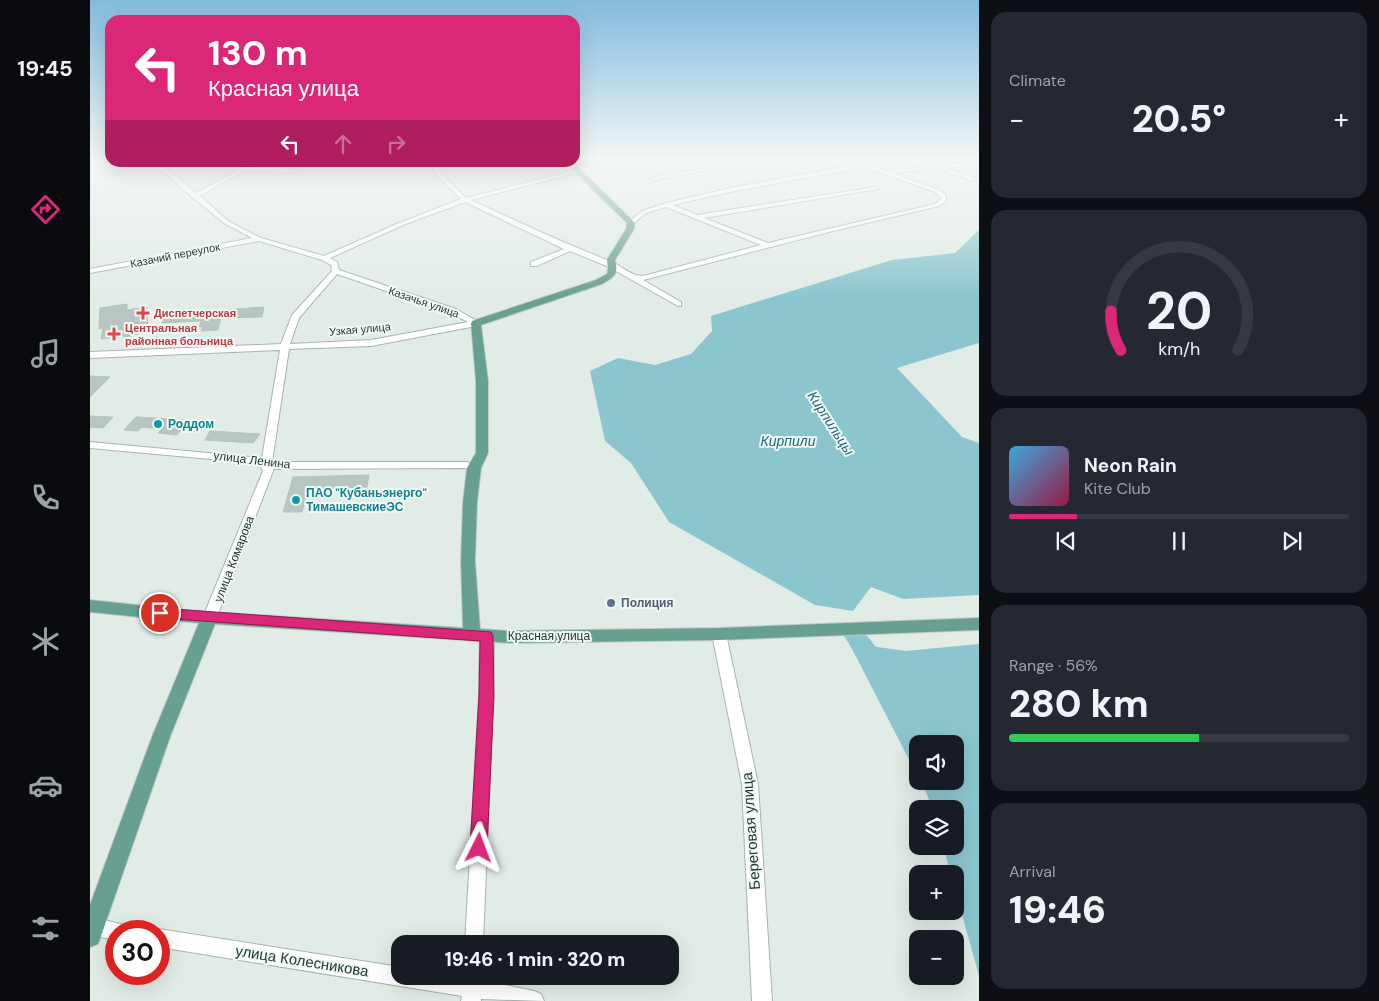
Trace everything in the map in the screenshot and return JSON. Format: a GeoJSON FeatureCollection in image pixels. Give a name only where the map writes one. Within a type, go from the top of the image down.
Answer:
{"type":"FeatureCollection","features":[{"type":"Feature","properties":{"kind":"main road"},"geometry":{"type":"LineString","coordinates":[[612,205],[631,223],[630,229],[611,260],[612,265]]}},
{"type":"Feature","properties":{"kind":"main road","name":"Узкая улица"},"geometry":{"type":"LineString","coordinates":[[476,323],[600,282],[612,275],[612,265]]}},
{"type":"Feature","properties":{"kind":"main road"},"geometry":{"type":"LineString","coordinates":[[476,323],[482,381],[482,453],[474,468],[470,502],[468,561],[479,635]]}},
{"type":"Feature","properties":{"kind":"main road","name":"Красная улица"},"geometry":{"type":"LineString","coordinates":[[90,606],[210,617],[479,635],[719,634],[979,624]]}},
{"type":"Feature","properties":{"kind":"main road","name":"улица Комарова"},"geometry":{"type":"LineString","coordinates":[[91,930],[161,737],[210,617]]}},
{"type":"Feature","properties":{"kind":"street"},"geometry":{"type":"LineString","coordinates":[[204,205],[226,222],[259,239],[324,258],[401,224],[452,205]]}},
{"type":"Feature","properties":{"kind":"street"},"geometry":{"type":"LineString","coordinates":[[475,205],[570,249],[612,265],[678,304]]}},
{"type":"Feature","properties":{"kind":"street"},"geometry":{"type":"LineString","coordinates":[[631,223],[644,212],[666,205],[766,245]]}},
{"type":"Feature","properties":{"kind":"street"},"geometry":{"type":"LineString","coordinates":[[698,217],[776,205]]}},
{"type":"Feature","properties":{"kind":"street"},"geometry":{"type":"LineString","coordinates":[[634,278],[725,258],[766,245],[867,219],[937,205]]}},
{"type":"Feature","properties":{"kind":"street","name":"Казачий переулок"},"geometry":{"type":"LineString","coordinates":[[90,271],[259,239]]}},
{"type":"Feature","properties":{"kind":"street"},"geometry":{"type":"LineString","coordinates":[[534,264],[570,249]]}},
{"type":"Feature","properties":{"kind":"street","name":"Казачья улица"},"geometry":{"type":"LineString","coordinates":[[324,258],[334,264],[336,271],[453,311],[476,323]]}},
{"type":"Feature","properties":{"kind":"street","name":"улица Комарова"},"geometry":{"type":"LineString","coordinates":[[210,617],[267,475],[266,465],[286,346],[295,317],[336,271]]}},
{"type":"Feature","properties":{"kind":"street","name":"Узкая улица"},"geometry":{"type":"LineString","coordinates":[[90,356],[370,342],[476,323]]}},
{"type":"Feature","properties":{"kind":"street","name":"улица Ленина"},"geometry":{"type":"LineString","coordinates":[[90,445],[258,460],[266,465],[467,466],[474,468]]}},
{"type":"Feature","properties":{"kind":"street","name":"Береговая улица"},"geometry":{"type":"LineString","coordinates":[[719,634],[750,784],[762,1001]]}},
{"type":"Feature","properties":{"kind":"street"},"geometry":{"type":"LineString","coordinates":[[474,935],[486,696],[479,635]]}},
{"type":"Feature","properties":{"kind":"street"},"geometry":{"type":"LineString","coordinates":[[91,930],[105,930]]}},
{"type":"Feature","properties":{"kind":"street","name":"улица Колесникова"},"geometry":{"type":"LineString","coordinates":[[170,940],[472,988],[534,1001]]}},
{"type":"Feature","properties":{"kind":"water","name":"Кирпили"},"geometry":{"type":"Polygon","coordinates":[[[979,230],[979,343],[897,368],[962,437],[979,443],[979,595],[903,599],[871,587],[853,611],[815,605],[669,522],[631,463],[605,441],[590,371],[618,358],[655,365],[691,354],[712,331],[711,316],[892,260],[955,253],[979,230]]]}},
{"type":"Feature","properties":{"kind":"water"},"geometry":{"type":"Polygon","coordinates":[[[849,643],[906,651],[979,644],[979,976],[964,920],[964,865],[948,865],[946,855],[964,855],[964,800],[929,800],[925,790],[964,790],[964,735],[909,735],[909,759],[849,643]]]}},
{"type":"Feature","properties":{"kind":"building"},"geometry":{"type":"Polygon","coordinates":[[[127,304],[127,310],[147,307],[148,331],[131,336],[101,339],[103,328],[99,329],[100,308],[127,304]]]}},
{"type":"Feature","properties":{"kind":"building"},"geometry":{"type":"Polygon","coordinates":[[[264,307],[262,317],[221,318],[218,330],[201,331],[203,327],[199,327],[201,321],[162,323],[166,314],[264,307]]]}},
{"type":"Feature","properties":{"kind":"building"},"geometry":{"type":"Polygon","coordinates":[[[90,376],[110,377],[90,397],[90,376]]]}},
{"type":"Feature","properties":{"kind":"building"},"geometry":{"type":"Polygon","coordinates":[[[90,416],[113,417],[103,428],[90,427],[90,416]]]}},
{"type":"Feature","properties":{"kind":"building","name":"Роддом"},"geometry":{"type":"Polygon","coordinates":[[[136,417],[188,420],[177,435],[158,433],[162,429],[142,427],[138,431],[124,430],[136,417]]]}},
{"type":"Feature","properties":{"kind":"building"},"geometry":{"type":"Polygon","coordinates":[[[210,431],[260,434],[253,443],[205,440],[210,431]]]}},
{"type":"Feature","properties":{"kind":"building","name":"ПАО \"Кубаньэнерго\" ТимашевскиеЭС"},"geometry":{"type":"Polygon","coordinates":[[[369,475],[367,487],[308,489],[302,512],[283,512],[293,477],[369,475]]]}},
{"type":"Feature","properties":{"kind":"waterway","name":"Кирпильцы"},"geometry":{"type":"LineString","coordinates":[[853,634],[875,664]]}},
{"type":"Feature","properties":{"kind":"place","name":"Диспетчерская"},"geometry":{"type":"Point","coordinates":[143,313]}},
{"type":"Feature","properties":{"kind":"place","name":"Центральная районная больница"},"geometry":{"type":"Point","coordinates":[114,334]}},
{"type":"Feature","properties":{"kind":"place","name":"Роддом"},"geometry":{"type":"Point","coordinates":[158,424]}},
{"type":"Feature","properties":{"kind":"place","name":"ПАО \"Кубаньэнерго\" ТимашевскиеЭС"},"geometry":{"type":"Point","coordinates":[296,500]}},
{"type":"Feature","properties":{"kind":"place","name":"Полиция"},"geometry":{"type":"Point","coordinates":[611,603]}},
{"type":"Feature","properties":{"kind":"route"},"geometry":{"type":"LineString","coordinates":[[160,613],[194,617],[487,636],[479,848]]}}]}
